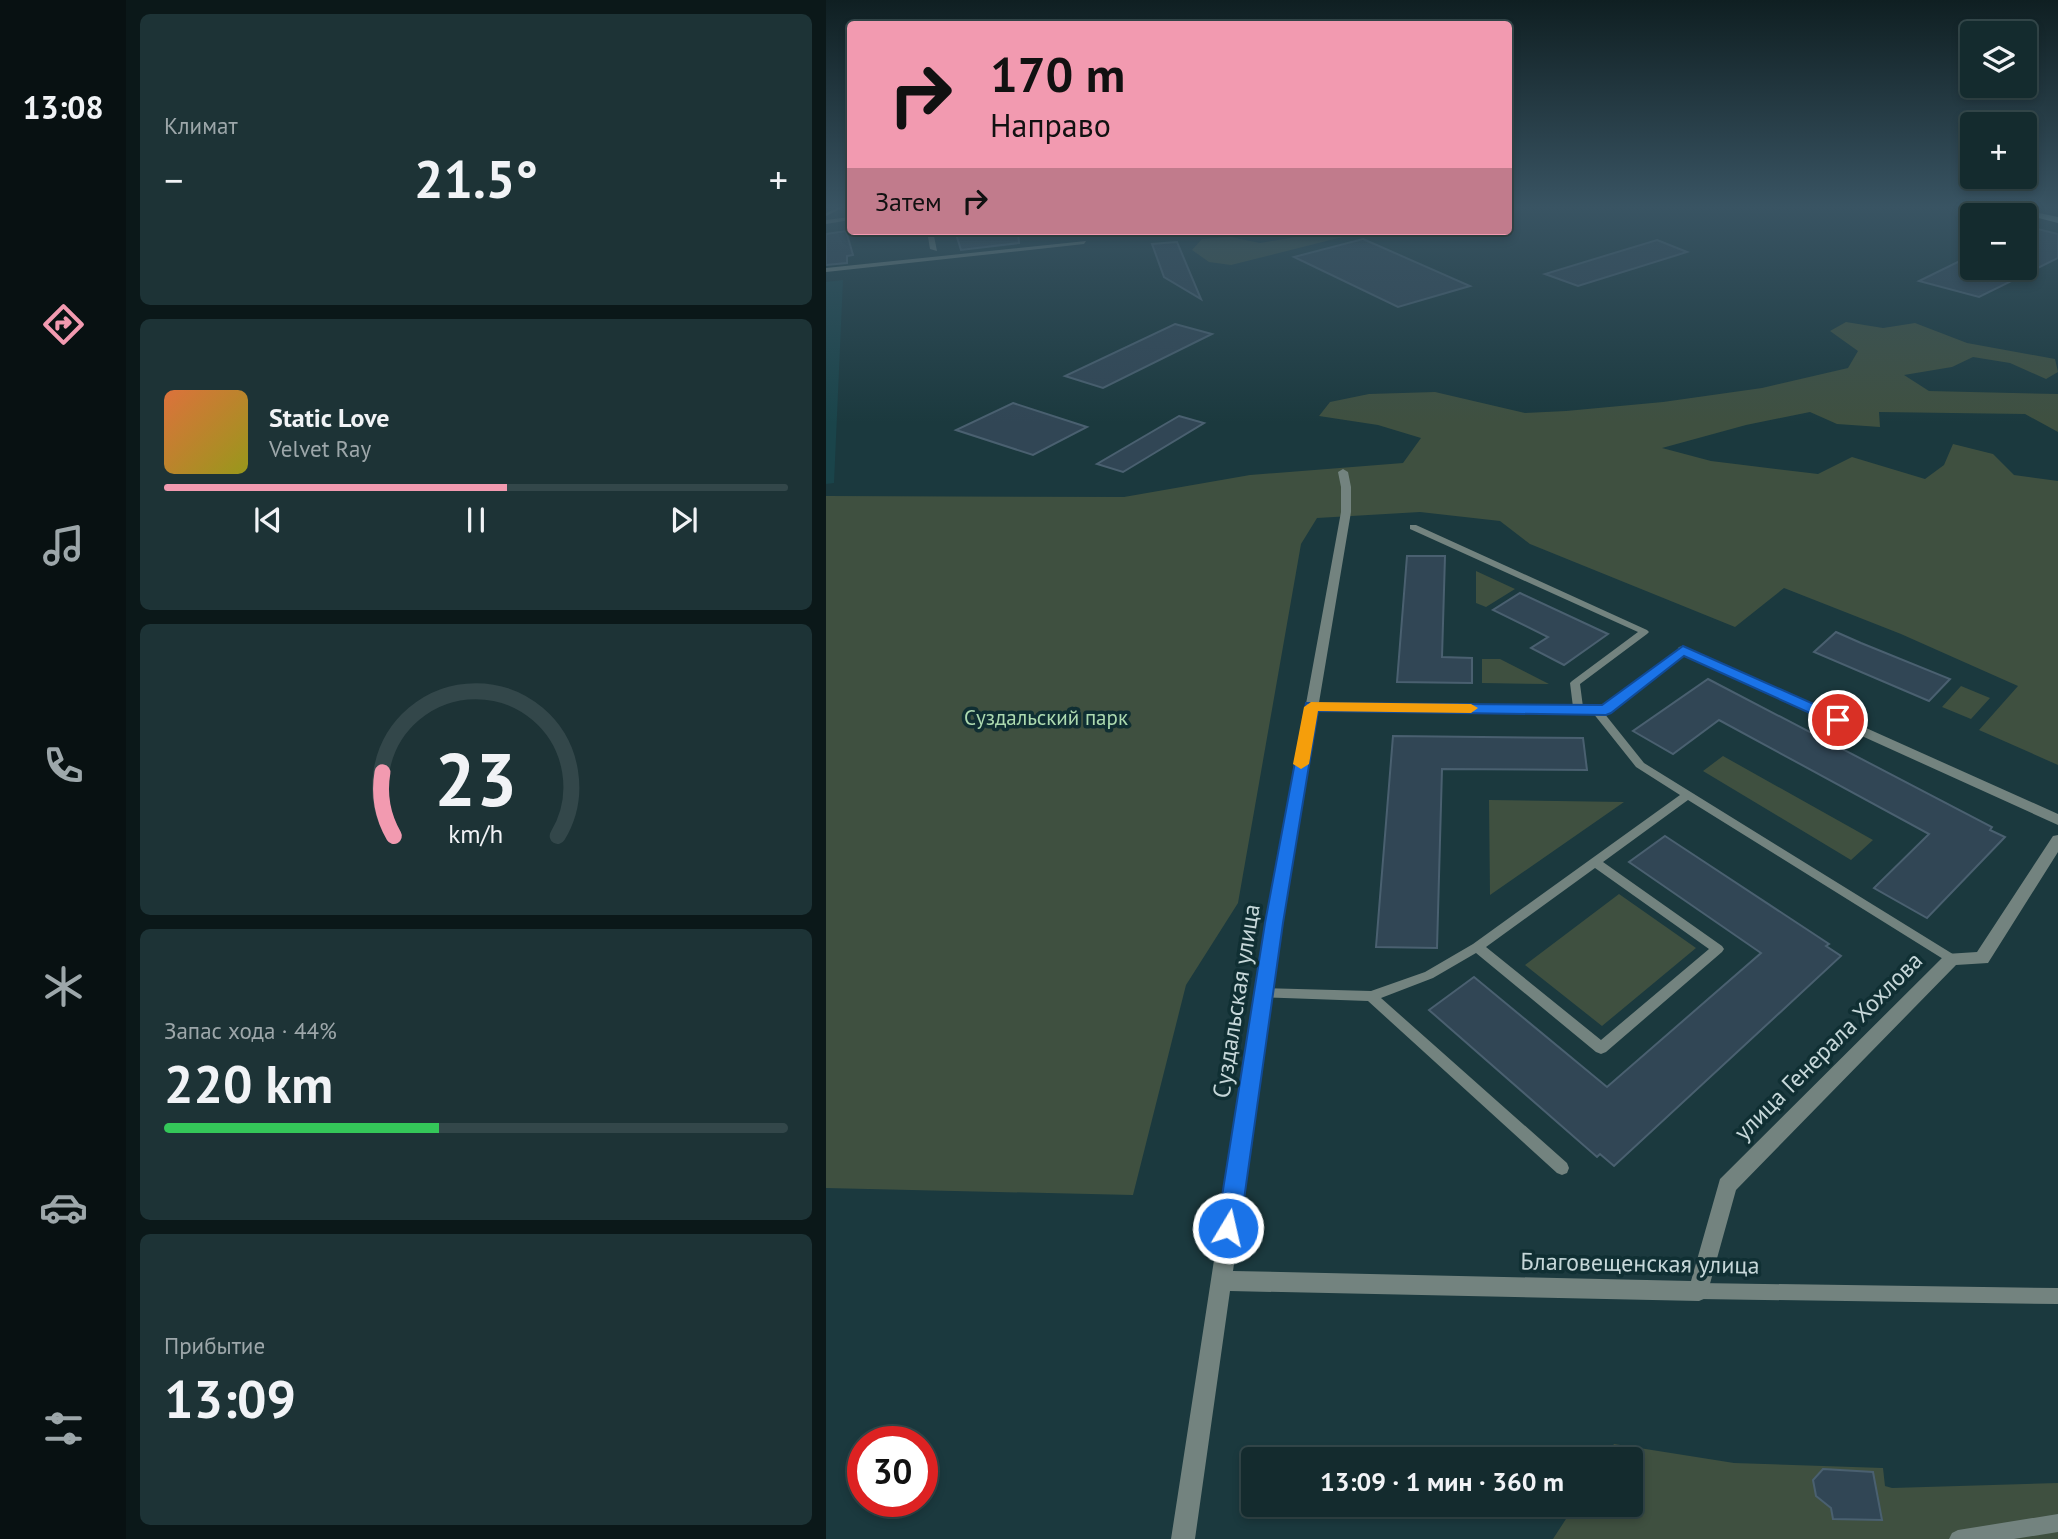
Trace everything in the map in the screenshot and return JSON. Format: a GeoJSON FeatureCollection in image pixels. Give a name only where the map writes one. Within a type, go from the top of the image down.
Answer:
{"type":"FeatureCollection","features":[{"type":"Feature","properties":{"kind":"street","name":"Суздальская улица"},"geometry":{"type":"LineString","coordinates":[[1183,1539],[1263,993],[1346,512],[1343,472]]}},
{"type":"Feature","properties":{"kind":"street"},"geometry":{"type":"LineString","coordinates":[[1683,650],[2058,820]]}},
{"type":"Feature","properties":{"kind":"street","name":"улица Генерала Хохлова"},"geometry":{"type":"LineString","coordinates":[[1699,1290],[1727,1185],[1952,959],[1982,958],[2058,840]]}},
{"type":"Feature","properties":{"kind":"street","name":"Благовещенская улица"},"geometry":{"type":"LineString","coordinates":[[1220,1281],[1699,1290]]}},
{"type":"Feature","properties":{"kind":"lane"},"geometry":{"type":"LineString","coordinates":[[1413,527],[1644,632],[1575,683],[1578,710]]}},
{"type":"Feature","properties":{"kind":"lane"},"geometry":{"type":"LineString","coordinates":[[1311,707],[1606,710],[1683,650]]}},
{"type":"Feature","properties":{"kind":"lane"},"geometry":{"type":"LineString","coordinates":[[1596,710],[1640,765],[1952,959]]}},
{"type":"Feature","properties":{"kind":"lane"},"geometry":{"type":"LineString","coordinates":[[1263,993],[1371,996],[1429,975],[1477,947],[1688,795]]}},
{"type":"Feature","properties":{"kind":"lane"},"geometry":{"type":"LineString","coordinates":[[1477,947],[1601,1048],[1718,949],[1594,862]]}},
{"type":"Feature","properties":{"kind":"lane"},"geometry":{"type":"LineString","coordinates":[[1371,996],[1562,1168]]}},
{"type":"Feature","properties":{"kind":"lane","name":"Благовещенская улица"},"geometry":{"type":"LineString","coordinates":[[1699,1290],[2058,1296]]}},
{"type":"Feature","properties":{"kind":"lane"},"geometry":{"type":"LineString","coordinates":[[1958,1539],[2058,1524]]}},
{"type":"Feature","properties":{"kind":"shaded area"},"geometry":{"type":"Polygon","coordinates":[[[843,280],[834,483],[826,484],[826,282],[843,280]]]}},
{"type":"Feature","properties":{"kind":"green space","name":"Суздальский парк"},"geometry":{"type":"Polygon","coordinates":[[[1846,322],[1883,328],[1915,323],[1967,343],[2055,359],[2058,372],[2046,379],[2010,363],[1973,357],[1952,367],[1904,375],[1929,391],[2058,394],[2058,432],[2025,414],[1879,412],[1880,427],[1837,424],[1810,412],[1746,425],[1662,448],[1711,461],[1818,474],[1852,457],[1925,479],[1944,465],[1953,444],[1993,454],[2014,475],[2058,481],[2058,765],[1979,730],[2018,686],[1901,634],[1784,588],[1735,627],[1530,544],[1500,521],[1420,512],[1317,518],[1301,544],[1238,903],[1186,985],[1133,1195],[826,1188],[826,496],[1124,497],[1250,475],[1403,463],[1421,438],[1378,425],[1319,416],[1330,402],[1369,394],[1435,392],[1525,413],[1663,402],[1762,388],[1848,368],[1858,351],[1830,331],[1846,322]]]}},
{"type":"Feature","properties":{"kind":"green space"},"geometry":{"type":"Polygon","coordinates":[[[1476,571],[1515,589],[1486,607],[1476,603],[1476,571]]]}},
{"type":"Feature","properties":{"kind":"green space"},"geometry":{"type":"Polygon","coordinates":[[[1482,659],[1500,659],[1549,684],[1482,683],[1482,659]]]}},
{"type":"Feature","properties":{"kind":"green space"},"geometry":{"type":"Polygon","coordinates":[[[1961,686],[1990,698],[1971,719],[1942,707],[1961,686]]]}},
{"type":"Feature","properties":{"kind":"green space"},"geometry":{"type":"Polygon","coordinates":[[[1723,756],[1873,840],[1851,860],[1703,771],[1723,756]]]}},
{"type":"Feature","properties":{"kind":"green space"},"geometry":{"type":"Polygon","coordinates":[[[1489,800],[1624,802],[1490,895],[1489,800]]]}},
{"type":"Feature","properties":{"kind":"green space"},"geometry":{"type":"Polygon","coordinates":[[[1619,894],[1696,948],[1602,1026],[1525,965],[1619,894]]]}},
{"type":"Feature","properties":{"kind":"green space"},"geometry":{"type":"Polygon","coordinates":[[[1614,1444],[1633,1447],[1612,1447],[1614,1444]]]}},
{"type":"Feature","properties":{"kind":"green space"},"geometry":{"type":"Polygon","coordinates":[[[1643,1449],[1734,1463],[1883,1468],[1885,1486],[1892,1488],[2058,1483],[2058,1539],[1553,1539],[1567,1517],[1643,1517],[1643,1449]]]}},
{"type":"Feature","properties":{"kind":"building"},"geometry":{"type":"Polygon","coordinates":[[[1169,280],[1193,280],[1201,299],[1169,280]]]}},
{"type":"Feature","properties":{"kind":"building"},"geometry":{"type":"Polygon","coordinates":[[[1341,280],[1456,280],[1470,286],[1398,307],[1341,280]]]}},
{"type":"Feature","properties":{"kind":"building"},"geometry":{"type":"Polygon","coordinates":[[[1561,280],[1598,280],[1578,286],[1561,280]]]}},
{"type":"Feature","properties":{"kind":"building"},"geometry":{"type":"Polygon","coordinates":[[[2013,280],[1979,297],[1919,281],[2013,280]]]}},
{"type":"Feature","properties":{"kind":"building"},"geometry":{"type":"Polygon","coordinates":[[[1175,324],[1212,334],[1103,388],[1065,376],[1175,324]]]}},
{"type":"Feature","properties":{"kind":"building"},"geometry":{"type":"Polygon","coordinates":[[[1013,403],[1087,427],[1033,455],[956,430],[1013,403]]]}},
{"type":"Feature","properties":{"kind":"building"},"geometry":{"type":"Polygon","coordinates":[[[1179,416],[1204,423],[1123,472],[1097,464],[1179,416]]]}},
{"type":"Feature","properties":{"kind":"building"},"geometry":{"type":"Polygon","coordinates":[[[1407,556],[1445,556],[1442,657],[1472,658],[1472,683],[1397,682],[1407,556]]]}},
{"type":"Feature","properties":{"kind":"building"},"geometry":{"type":"Polygon","coordinates":[[[1520,593],[1608,634],[1564,665],[1531,648],[1548,637],[1493,610],[1520,593]]]}},
{"type":"Feature","properties":{"kind":"building"},"geometry":{"type":"Polygon","coordinates":[[[1836,632],[1950,679],[1929,701],[1814,652],[1836,632]]]}},
{"type":"Feature","properties":{"kind":"building"},"geometry":{"type":"Polygon","coordinates":[[[1708,679],[1992,827],[1990,830],[2005,837],[1927,918],[1874,888],[1929,834],[1719,720],[1673,754],[1633,731],[1708,679]]]}},
{"type":"Feature","properties":{"kind":"building"},"geometry":{"type":"Polygon","coordinates":[[[1393,736],[1583,738],[1587,770],[1442,769],[1437,948],[1376,947],[1393,736]]]}},
{"type":"Feature","properties":{"kind":"building"},"geometry":{"type":"Polygon","coordinates":[[[1665,836],[1829,944],[1826,946],[1841,956],[1614,1166],[1600,1154],[1597,1157],[1429,1010],[1474,977],[1607,1087],[1761,953],[1629,862],[1665,836]]]}},
{"type":"Feature","properties":{"kind":"building"},"geometry":{"type":"Polygon","coordinates":[[[1823,1469],[1873,1472],[1882,1520],[1833,1519],[1831,1508],[1816,1496],[1813,1480],[1823,1469]]]}},
{"type":"Feature","properties":{"kind":"slow traffic"},"geometry":{"type":"LineString","coordinates":[[1301,764],[1311,707],[1471,708]]}},
{"type":"Feature","properties":{"kind":"route"},"geometry":{"type":"LineString","coordinates":[[1228,1228],[1274,923],[1311,707],[1606,710],[1683,650],[1838,720]]}}]}
